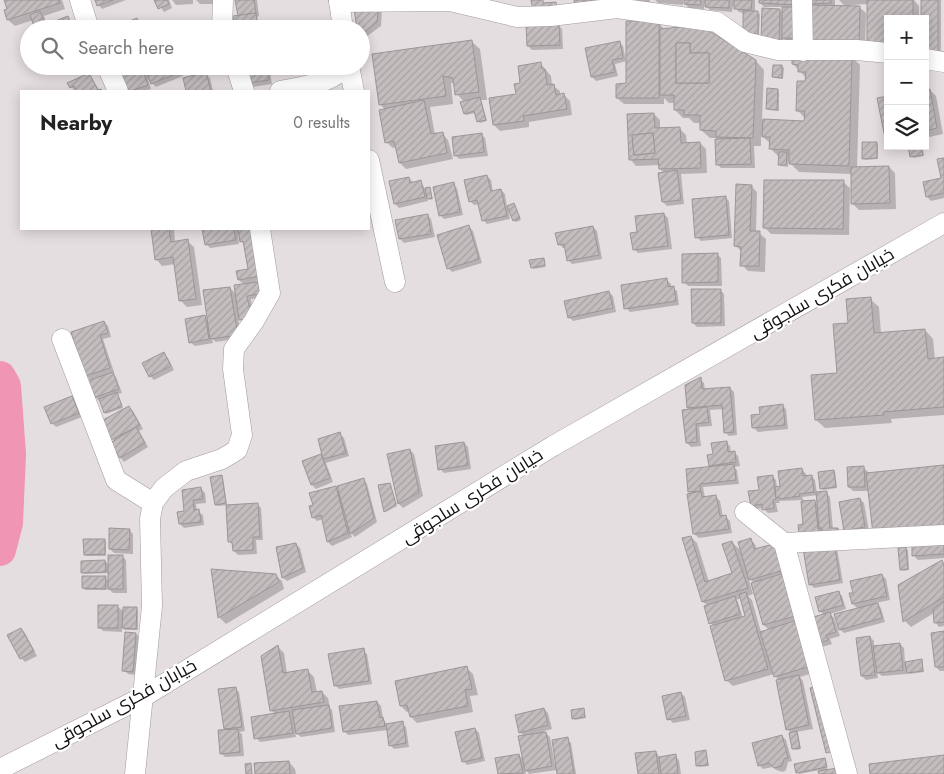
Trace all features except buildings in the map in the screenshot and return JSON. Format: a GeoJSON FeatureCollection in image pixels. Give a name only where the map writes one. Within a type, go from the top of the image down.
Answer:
{"type":"FeatureCollection","features":[{"type":"Feature","properties":{"kind":"street"},"geometry":{"type":"LineString","coordinates":[[80,0],[86,20]]}},
{"type":"Feature","properties":{"kind":"street"},"geometry":{"type":"LineString","coordinates":[[222,20],[223,0]]}},
{"type":"Feature","properties":{"kind":"street"},"geometry":{"type":"LineString","coordinates":[[802,0],[803,51]]}},
{"type":"Feature","properties":{"kind":"street"},"geometry":{"type":"LineString","coordinates":[[342,20],[339,1],[450,1],[517,17],[551,16],[617,8],[717,22],[745,42],[778,50],[857,50],[884,53]]}},
{"type":"Feature","properties":{"kind":"street"},"geometry":{"type":"LineString","coordinates":[[929,60],[944,62]]}},
{"type":"Feature","properties":{"kind":"street"},"geometry":{"type":"LineString","coordinates":[[111,75],[118,90]]}},
{"type":"Feature","properties":{"kind":"street"},"geometry":{"type":"LineString","coordinates":[[239,75],[244,90]]}},
{"type":"Feature","properties":{"kind":"street"},"geometry":{"type":"LineString","coordinates":[[286,90],[304,87],[338,75]]}},
{"type":"Feature","properties":{"kind":"street"},"geometry":{"type":"LineString","coordinates":[[351,75],[354,90]]}},
{"type":"Feature","properties":{"kind":"street"},"geometry":{"type":"LineString","coordinates":[[370,165],[394,282]]}},
{"type":"Feature","properties":{"kind":"street","name":"خیابان فکری سلجوقی"},"geometry":{"type":"LineString","coordinates":[[0,769],[143,698],[553,446],[944,223]]}},
{"type":"Feature","properties":{"kind":"street"},"geometry":{"type":"LineString","coordinates":[[135,774],[152,606],[150,519],[153,503],[164,488],[186,471],[222,459],[237,450],[242,435],[233,368],[234,348],[254,321],[270,293],[260,230]]}},
{"type":"Feature","properties":{"kind":"street"},"geometry":{"type":"LineString","coordinates":[[62,339],[116,480],[153,503]]}},
{"type":"Feature","properties":{"kind":"street"},"geometry":{"type":"LineString","coordinates":[[745,512],[784,543],[847,774]]}},
{"type":"Feature","properties":{"kind":"street"},"geometry":{"type":"LineString","coordinates":[[784,543],[944,535]]}},
{"type":"Feature","properties":{"kind":"waterway"},"geometry":{"type":"LineString","coordinates":[[0,377],[5,386],[10,454],[7,523],[0,550]]}}]}
